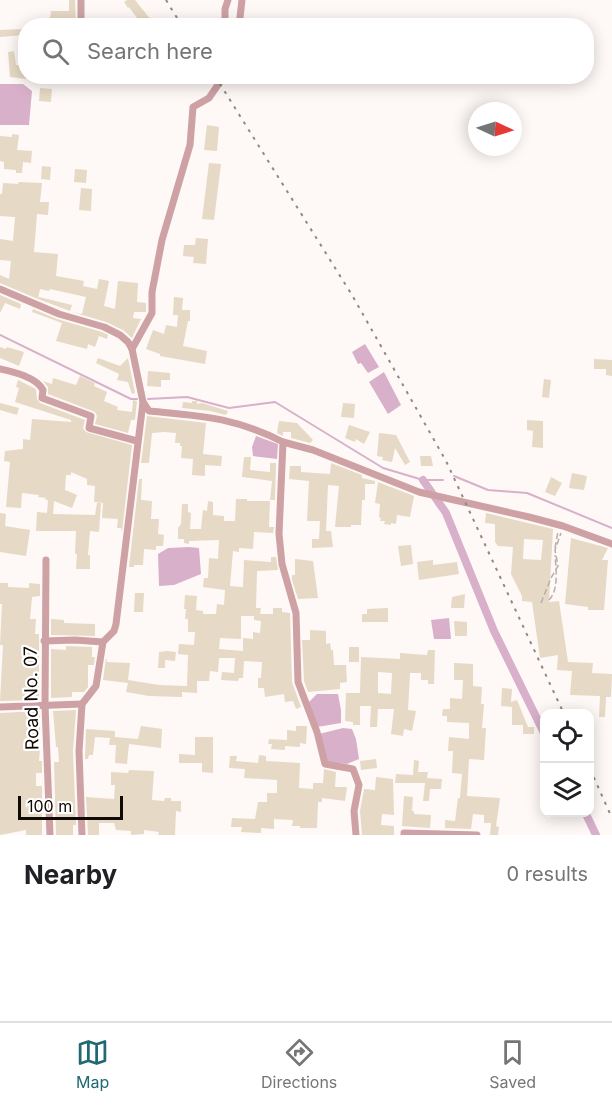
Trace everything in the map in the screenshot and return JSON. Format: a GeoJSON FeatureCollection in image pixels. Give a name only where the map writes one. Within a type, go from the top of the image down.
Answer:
{"type":"FeatureCollection","features":[{"type":"Feature","properties":{"kind":"street"},"geometry":{"type":"LineString","coordinates":[[81,0],[81,18]]}},
{"type":"Feature","properties":{"kind":"street"},"geometry":{"type":"LineString","coordinates":[[225,18],[228,0]]}},
{"type":"Feature","properties":{"kind":"street"},"geometry":{"type":"LineString","coordinates":[[240,18],[242,0]]}},
{"type":"Feature","properties":{"kind":"street"},"geometry":{"type":"LineString","coordinates":[[132,349],[152,313],[152,292],[162,240],[190,145],[193,107],[209,98],[219,84]]}},
{"type":"Feature","properties":{"kind":"street"},"geometry":{"type":"LineString","coordinates":[[0,289],[59,314],[104,327],[120,335],[132,349],[143,402],[116,624],[114,631],[103,642],[96,686],[82,704],[79,751],[82,835]]}},
{"type":"Feature","properties":{"kind":"street"},"geometry":{"type":"LineString","coordinates":[[0,369],[18,374],[41,385],[42,398],[91,416],[88,428],[137,441]]}},
{"type":"Feature","properties":{"kind":"street"},"geometry":{"type":"LineString","coordinates":[[143,402],[149,411],[218,418],[265,433],[283,442],[313,450],[419,492],[561,525],[612,544]]}},
{"type":"Feature","properties":{"kind":"street"},"geometry":{"type":"LineString","coordinates":[[283,442],[279,534],[282,564],[296,613],[298,682],[317,732],[325,765],[352,769],[359,785],[354,811],[356,835]]}},
{"type":"Feature","properties":{"kind":"street","name":"Road No. 07"},"geometry":{"type":"LineString","coordinates":[[46,560],[44,641],[50,835]]}},
{"type":"Feature","properties":{"kind":"street"},"geometry":{"type":"LineString","coordinates":[[44,641],[103,642]]}},
{"type":"Feature","properties":{"kind":"street"},"geometry":{"type":"LineString","coordinates":[[0,707],[82,704]]}},
{"type":"Feature","properties":{"kind":"street"},"geometry":{"type":"LineString","coordinates":[[404,835],[404,833],[477,835]]}},
{"type":"Feature","properties":{"kind":"path"},"geometry":{"type":"LineString","coordinates":[[549,600],[554,596],[555,550],[561,525]]}},
{"type":"Feature","properties":{"kind":"path"},"geometry":{"type":"LineString","coordinates":[[541,603],[558,566],[555,550]]}},
{"type":"Feature","properties":{"kind":"shaded area"},"geometry":{"type":"Polygon","coordinates":[[[0,84],[23,84],[32,91],[29,125],[0,125],[0,84]]]}},
{"type":"Feature","properties":{"kind":"shaded area"},"geometry":{"type":"Polygon","coordinates":[[[365,344],[379,367],[368,373],[361,363],[358,364],[352,352],[365,344]]]}},
{"type":"Feature","properties":{"kind":"shaded area"},"geometry":{"type":"Polygon","coordinates":[[[384,372],[401,405],[388,414],[369,382],[384,372]]]}},
{"type":"Feature","properties":{"kind":"shaded area"},"geometry":{"type":"Polygon","coordinates":[[[256,436],[278,444],[277,459],[253,456],[252,447],[256,436]]]}},
{"type":"Feature","properties":{"kind":"shaded area"},"geometry":{"type":"Polygon","coordinates":[[[168,548],[199,548],[201,574],[174,585],[159,586],[158,554],[168,548]]]}},
{"type":"Feature","properties":{"kind":"shaded area"},"geometry":{"type":"Polygon","coordinates":[[[449,618],[451,639],[434,639],[431,620],[449,618]]]}},
{"type":"Feature","properties":{"kind":"shaded area"},"geometry":{"type":"Polygon","coordinates":[[[317,694],[338,694],[341,723],[317,727],[309,702],[317,694]]]}},
{"type":"Feature","properties":{"kind":"shaded area"},"geometry":{"type":"Polygon","coordinates":[[[343,728],[352,729],[359,759],[347,764],[325,762],[319,734],[343,728]]]}},
{"type":"Feature","properties":{"kind":"building"},"geometry":{"type":"Polygon","coordinates":[[[69,0],[75,0],[76,18],[50,18],[51,11],[69,11],[69,0]]]}},
{"type":"Feature","properties":{"kind":"building"},"geometry":{"type":"Polygon","coordinates":[[[135,0],[150,18],[137,18],[124,2],[135,0]]]}},
{"type":"Feature","properties":{"kind":"building"},"geometry":{"type":"Polygon","coordinates":[[[18,29],[18,36],[0,37],[0,30],[18,29]]]}},
{"type":"Feature","properties":{"kind":"building"},"geometry":{"type":"Polygon","coordinates":[[[14,51],[16,65],[18,65],[18,78],[10,77],[8,52],[14,51]]]}},
{"type":"Feature","properties":{"kind":"building"},"geometry":{"type":"Polygon","coordinates":[[[40,88],[52,89],[51,102],[39,101],[40,88]]]}},
{"type":"Feature","properties":{"kind":"building"},"geometry":{"type":"Polygon","coordinates":[[[207,125],[219,127],[217,151],[204,150],[207,125]]]}},
{"type":"Feature","properties":{"kind":"building"},"geometry":{"type":"Polygon","coordinates":[[[12,134],[19,135],[17,150],[32,151],[31,163],[23,162],[22,173],[4,169],[4,162],[0,161],[0,136],[12,137],[12,134]]]}},
{"type":"Feature","properties":{"kind":"building"},"geometry":{"type":"Polygon","coordinates":[[[209,163],[221,164],[214,220],[202,219],[209,163]]]}},
{"type":"Feature","properties":{"kind":"building"},"geometry":{"type":"Polygon","coordinates":[[[42,166],[51,167],[50,180],[41,179],[42,166]]]}},
{"type":"Feature","properties":{"kind":"building"},"geometry":{"type":"Polygon","coordinates":[[[75,169],[87,170],[86,183],[74,182],[75,169]]]}},
{"type":"Feature","properties":{"kind":"building"},"geometry":{"type":"Polygon","coordinates":[[[19,182],[42,183],[40,202],[49,202],[48,215],[37,214],[34,252],[58,254],[56,276],[84,281],[83,286],[97,289],[99,279],[109,281],[104,306],[115,309],[118,281],[138,283],[137,302],[146,303],[146,312],[134,312],[133,318],[141,319],[132,338],[123,330],[106,322],[72,312],[82,314],[86,297],[40,289],[38,299],[0,283],[0,275],[9,279],[11,261],[0,260],[0,239],[13,241],[15,217],[0,216],[0,194],[2,194],[3,183],[18,184],[19,182]]]}},
{"type":"Feature","properties":{"kind":"building"},"geometry":{"type":"Polygon","coordinates":[[[81,188],[92,189],[91,211],[79,210],[81,188]]]}},
{"type":"Feature","properties":{"kind":"building"},"geometry":{"type":"Polygon","coordinates":[[[196,238],[208,239],[206,264],[193,263],[194,257],[183,256],[184,245],[195,245],[196,238]]]}},
{"type":"Feature","properties":{"kind":"building"},"geometry":{"type":"Polygon","coordinates":[[[0,295],[21,304],[20,309],[5,303],[0,313],[0,295]]]}},
{"type":"Feature","properties":{"kind":"building"},"geometry":{"type":"Polygon","coordinates":[[[39,297],[72,305],[70,311],[38,299],[39,297]]]}},
{"type":"Feature","properties":{"kind":"building"},"geometry":{"type":"Polygon","coordinates":[[[174,297],[183,298],[182,310],[190,310],[190,321],[188,321],[183,346],[207,351],[205,364],[160,356],[146,349],[153,330],[164,334],[166,325],[177,327],[178,315],[173,315],[174,297]]]}},
{"type":"Feature","properties":{"kind":"building"},"geometry":{"type":"Polygon","coordinates":[[[33,309],[57,319],[102,332],[108,335],[107,339],[99,336],[95,347],[88,344],[87,349],[56,341],[62,323],[32,312],[33,309]]]}},
{"type":"Feature","properties":{"kind":"building"},"geometry":{"type":"Polygon","coordinates":[[[0,347],[24,352],[19,366],[0,358],[0,347]]]}},
{"type":"Feature","properties":{"kind":"building"},"geometry":{"type":"Polygon","coordinates":[[[98,358],[120,366],[128,358],[135,393],[132,394],[128,382],[117,380],[119,374],[96,363],[98,358]]]}},
{"type":"Feature","properties":{"kind":"building"},"geometry":{"type":"Polygon","coordinates":[[[594,359],[612,360],[612,376],[606,375],[606,369],[594,369],[594,359]]]}},
{"type":"Feature","properties":{"kind":"building"},"geometry":{"type":"Polygon","coordinates":[[[148,371],[170,373],[170,380],[161,380],[161,387],[147,386],[148,371]]]}},
{"type":"Feature","properties":{"kind":"building"},"geometry":{"type":"Polygon","coordinates":[[[80,376],[107,392],[104,401],[118,407],[117,410],[132,412],[133,400],[137,401],[135,420],[131,420],[128,433],[95,424],[97,416],[95,412],[48,394],[48,387],[43,381],[52,384],[53,378],[76,385],[80,376]]]}},
{"type":"Feature","properties":{"kind":"building"},"geometry":{"type":"Polygon","coordinates":[[[544,379],[551,380],[549,398],[542,397],[544,379]]]}},
{"type":"Feature","properties":{"kind":"building"},"geometry":{"type":"Polygon","coordinates":[[[18,380],[36,389],[40,403],[85,420],[83,428],[86,432],[132,445],[122,532],[121,528],[117,528],[118,519],[102,518],[103,503],[94,502],[95,486],[87,485],[87,479],[71,472],[71,475],[66,475],[65,490],[77,495],[72,508],[54,501],[53,514],[95,515],[97,503],[101,503],[99,532],[90,531],[88,555],[90,555],[90,569],[76,569],[76,531],[36,531],[37,512],[47,513],[48,500],[45,500],[46,498],[22,493],[21,508],[6,507],[10,462],[4,461],[5,451],[23,449],[23,439],[30,440],[32,419],[71,422],[71,420],[15,402],[19,388],[16,387],[18,380]]]}},
{"type":"Feature","properties":{"kind":"building"},"geometry":{"type":"Polygon","coordinates":[[[192,401],[228,411],[226,415],[182,408],[183,402],[192,403],[192,401]]]}},
{"type":"Feature","properties":{"kind":"building"},"geometry":{"type":"Polygon","coordinates":[[[0,403],[19,408],[17,415],[0,410],[0,403]]]}},
{"type":"Feature","properties":{"kind":"building"},"geometry":{"type":"Polygon","coordinates":[[[343,403],[355,404],[354,418],[341,417],[343,403]]]}},
{"type":"Feature","properties":{"kind":"building"},"geometry":{"type":"Polygon","coordinates":[[[147,416],[206,423],[203,454],[222,456],[221,466],[205,465],[205,476],[192,475],[193,459],[181,458],[182,446],[180,443],[175,443],[176,433],[164,432],[152,433],[149,463],[141,463],[147,416]]]}},
{"type":"Feature","properties":{"kind":"building"},"geometry":{"type":"Polygon","coordinates":[[[527,420],[543,421],[543,448],[532,447],[533,431],[527,430],[527,420]]]}},
{"type":"Feature","properties":{"kind":"building"},"geometry":{"type":"Polygon","coordinates":[[[279,421],[297,423],[313,440],[310,443],[291,438],[291,432],[283,432],[283,436],[277,433],[279,421]]]}},
{"type":"Feature","properties":{"kind":"building"},"geometry":{"type":"Polygon","coordinates":[[[349,425],[370,432],[364,444],[356,439],[355,442],[345,438],[349,425]]]}},
{"type":"Feature","properties":{"kind":"building"},"geometry":{"type":"Polygon","coordinates":[[[379,433],[396,435],[410,462],[405,465],[395,448],[392,462],[382,460],[383,457],[377,456],[379,433]]]}},
{"type":"Feature","properties":{"kind":"building"},"geometry":{"type":"Polygon","coordinates":[[[420,456],[431,456],[433,466],[421,466],[420,456]]]}},
{"type":"Feature","properties":{"kind":"building"},"geometry":{"type":"Polygon","coordinates":[[[244,457],[251,457],[250,470],[270,472],[270,463],[276,463],[275,500],[270,500],[272,481],[242,477],[244,457]]]}},
{"type":"Feature","properties":{"kind":"building"},"geometry":{"type":"Polygon","coordinates":[[[331,463],[362,475],[362,478],[375,481],[375,484],[365,484],[361,525],[351,525],[351,527],[335,527],[339,486],[328,485],[326,531],[331,531],[333,547],[312,548],[312,539],[319,539],[320,521],[307,521],[309,481],[289,479],[290,466],[301,466],[301,472],[330,474],[331,463]]]}},
{"type":"Feature","properties":{"kind":"building"},"geometry":{"type":"Polygon","coordinates":[[[572,473],[587,476],[584,490],[569,488],[572,473]]]}},
{"type":"Feature","properties":{"kind":"building"},"geometry":{"type":"Polygon","coordinates":[[[551,477],[562,483],[555,496],[545,492],[551,477]]]}},
{"type":"Feature","properties":{"kind":"building"},"geometry":{"type":"Polygon","coordinates":[[[139,479],[142,479],[141,500],[152,501],[151,519],[159,519],[158,534],[164,535],[163,546],[156,546],[156,550],[144,549],[143,565],[129,567],[139,479]]]}},
{"type":"Feature","properties":{"kind":"building"},"geometry":{"type":"Polygon","coordinates":[[[378,482],[414,496],[410,517],[397,515],[396,524],[391,523],[391,525],[380,521],[380,504],[375,503],[378,482]]]}},
{"type":"Feature","properties":{"kind":"building"},"geometry":{"type":"Polygon","coordinates":[[[236,499],[270,501],[269,527],[274,527],[273,533],[254,532],[253,549],[239,548],[239,552],[233,551],[230,586],[243,587],[244,560],[271,562],[271,557],[276,557],[278,570],[257,571],[256,608],[261,608],[260,614],[273,614],[273,608],[282,608],[282,612],[290,613],[292,682],[301,707],[296,709],[293,701],[285,702],[284,694],[265,697],[264,688],[258,688],[262,662],[244,661],[243,678],[239,678],[238,681],[221,680],[222,672],[234,673],[235,658],[219,658],[218,672],[210,671],[209,681],[197,681],[197,693],[182,692],[182,697],[149,696],[126,692],[128,683],[103,680],[106,658],[107,662],[130,663],[128,680],[159,685],[187,686],[188,655],[178,654],[179,644],[194,645],[195,632],[188,632],[188,619],[185,619],[186,609],[184,609],[185,595],[197,596],[196,610],[203,611],[203,614],[216,614],[217,604],[224,605],[225,590],[203,587],[204,578],[208,578],[209,558],[218,559],[219,540],[189,541],[189,544],[184,543],[184,539],[178,539],[182,504],[188,504],[188,512],[191,513],[190,529],[201,529],[203,510],[207,511],[208,501],[213,502],[213,515],[224,516],[224,521],[235,521],[236,499]],[[241,616],[241,639],[220,638],[219,649],[243,651],[243,638],[253,639],[253,632],[260,633],[261,621],[254,620],[254,616],[241,616]]]}},
{"type":"Feature","properties":{"kind":"building"},"geometry":{"type":"Polygon","coordinates":[[[0,513],[6,514],[5,526],[30,530],[26,556],[0,552],[0,513]]]}},
{"type":"Feature","properties":{"kind":"building"},"geometry":{"type":"Polygon","coordinates":[[[486,513],[553,529],[549,602],[559,601],[568,662],[593,663],[592,673],[612,674],[611,697],[606,697],[605,717],[599,717],[600,696],[570,695],[572,671],[557,670],[558,655],[540,658],[532,602],[522,601],[522,596],[511,574],[513,547],[498,546],[495,542],[495,524],[485,523],[486,513]],[[524,539],[523,559],[541,560],[543,540],[524,539]]]}},
{"type":"Feature","properties":{"kind":"building"},"geometry":{"type":"Polygon","coordinates":[[[571,538],[608,548],[602,560],[608,560],[604,610],[588,610],[588,607],[565,604],[571,538]]]}},
{"type":"Feature","properties":{"kind":"building"},"geometry":{"type":"Polygon","coordinates":[[[411,545],[413,564],[401,566],[398,546],[411,545]]]}},
{"type":"Feature","properties":{"kind":"building"},"geometry":{"type":"Polygon","coordinates":[[[295,559],[313,561],[318,598],[298,599],[292,580],[292,575],[295,575],[295,559]]]}},
{"type":"Feature","properties":{"kind":"building"},"geometry":{"type":"Polygon","coordinates":[[[433,560],[433,565],[457,562],[459,574],[419,580],[417,562],[433,560]]]}},
{"type":"Feature","properties":{"kind":"building"},"geometry":{"type":"Polygon","coordinates":[[[0,583],[8,583],[8,587],[29,588],[29,583],[40,584],[40,596],[32,597],[30,619],[36,619],[35,634],[39,634],[39,700],[0,701],[3,645],[0,645],[2,604],[0,604],[0,583]]]}},
{"type":"Feature","properties":{"kind":"building"},"geometry":{"type":"Polygon","coordinates":[[[135,593],[144,593],[143,612],[134,612],[135,593]]]}},
{"type":"Feature","properties":{"kind":"building"},"geometry":{"type":"Polygon","coordinates":[[[465,594],[464,608],[451,608],[452,597],[465,594]]]}},
{"type":"Feature","properties":{"kind":"building"},"geometry":{"type":"Polygon","coordinates":[[[388,608],[388,622],[362,622],[362,614],[367,614],[367,609],[388,608]]]}},
{"type":"Feature","properties":{"kind":"building"},"geometry":{"type":"Polygon","coordinates":[[[51,619],[64,620],[64,623],[95,624],[95,636],[51,635],[51,619]]]}},
{"type":"Feature","properties":{"kind":"building"},"geometry":{"type":"Polygon","coordinates":[[[454,621],[467,622],[467,636],[455,636],[454,621]]]}},
{"type":"Feature","properties":{"kind":"building"},"geometry":{"type":"Polygon","coordinates":[[[310,630],[326,631],[326,644],[330,643],[331,650],[333,650],[334,665],[346,665],[347,682],[340,683],[340,689],[308,692],[304,681],[302,640],[310,640],[310,630]]]}},
{"type":"Feature","properties":{"kind":"building"},"geometry":{"type":"Polygon","coordinates":[[[66,646],[92,647],[92,657],[95,657],[94,665],[88,665],[88,687],[84,692],[72,692],[72,697],[51,698],[51,649],[66,650],[66,646]]]}},
{"type":"Feature","properties":{"kind":"building"},"geometry":{"type":"Polygon","coordinates":[[[349,647],[359,647],[359,662],[349,662],[349,647]]]}},
{"type":"Feature","properties":{"kind":"building"},"geometry":{"type":"Polygon","coordinates":[[[428,650],[435,650],[434,684],[428,684],[428,680],[421,680],[421,673],[410,673],[408,710],[416,711],[412,731],[404,729],[403,736],[391,734],[394,709],[378,709],[377,727],[370,727],[371,706],[360,706],[360,725],[353,725],[353,722],[345,721],[346,693],[360,693],[361,657],[400,659],[400,653],[427,655],[428,650]],[[378,672],[378,693],[391,694],[392,673],[378,672]]]}},
{"type":"Feature","properties":{"kind":"building"},"geometry":{"type":"Polygon","coordinates":[[[159,652],[176,652],[175,661],[165,660],[165,668],[158,668],[159,652]]]}},
{"type":"Feature","properties":{"kind":"building"},"geometry":{"type":"Polygon","coordinates":[[[454,663],[473,664],[473,686],[482,687],[481,704],[484,704],[482,728],[486,728],[484,760],[469,759],[467,796],[500,798],[496,826],[499,827],[498,835],[490,835],[491,823],[484,823],[484,815],[473,814],[471,829],[445,828],[445,820],[455,821],[462,774],[452,773],[453,751],[448,751],[449,737],[469,739],[469,723],[447,722],[447,716],[442,716],[443,709],[450,709],[450,698],[462,699],[463,680],[454,680],[454,663]]]}},
{"type":"Feature","properties":{"kind":"building"},"geometry":{"type":"Polygon","coordinates":[[[502,688],[512,689],[511,702],[517,700],[528,727],[534,727],[534,734],[523,734],[523,725],[512,725],[512,707],[501,706],[502,688]]]}},
{"type":"Feature","properties":{"kind":"building"},"geometry":{"type":"Polygon","coordinates":[[[76,710],[73,751],[76,825],[73,825],[73,835],[56,835],[54,762],[59,762],[53,711],[76,710]]]}},
{"type":"Feature","properties":{"kind":"building"},"geometry":{"type":"Polygon","coordinates":[[[40,711],[40,734],[36,735],[36,748],[40,748],[39,761],[42,761],[42,773],[36,773],[36,786],[42,786],[42,835],[26,835],[26,830],[0,835],[0,713],[40,711]]]}},
{"type":"Feature","properties":{"kind":"building"},"geometry":{"type":"Polygon","coordinates":[[[141,726],[162,729],[161,748],[129,744],[127,764],[115,763],[116,745],[109,745],[110,738],[95,737],[93,755],[85,759],[86,729],[115,731],[115,737],[138,739],[141,726]]]}},
{"type":"Feature","properties":{"kind":"building"},"geometry":{"type":"Polygon","coordinates":[[[296,726],[307,726],[306,744],[300,743],[300,747],[285,746],[285,750],[271,749],[272,744],[268,744],[269,739],[287,740],[287,730],[296,731],[296,726]]]}},
{"type":"Feature","properties":{"kind":"building"},"geometry":{"type":"Polygon","coordinates":[[[195,737],[213,737],[213,773],[202,772],[202,763],[179,763],[179,754],[195,755],[195,737]]]}},
{"type":"Feature","properties":{"kind":"building"},"geometry":{"type":"Polygon","coordinates":[[[259,755],[266,756],[266,761],[300,763],[299,788],[313,789],[313,783],[323,783],[324,769],[336,772],[335,787],[347,787],[345,801],[322,798],[322,802],[318,802],[317,828],[300,828],[300,826],[292,826],[293,820],[274,819],[274,829],[261,828],[261,833],[241,832],[242,827],[231,827],[232,818],[255,819],[258,802],[267,802],[267,793],[277,793],[277,780],[244,778],[245,769],[229,768],[230,756],[237,756],[236,761],[258,763],[259,755]]]}},
{"type":"Feature","properties":{"kind":"building"},"geometry":{"type":"Polygon","coordinates":[[[376,759],[377,768],[361,770],[360,761],[376,759]]]}},
{"type":"Feature","properties":{"kind":"building"},"geometry":{"type":"Polygon","coordinates":[[[414,760],[419,761],[418,772],[428,772],[427,778],[442,779],[441,789],[430,789],[429,801],[423,801],[425,783],[395,783],[396,774],[413,775],[414,760]]]}},
{"type":"Feature","properties":{"kind":"building"},"geometry":{"type":"Polygon","coordinates":[[[129,770],[154,771],[152,800],[164,801],[165,798],[171,798],[171,801],[181,801],[181,812],[176,811],[175,835],[158,835],[159,832],[144,830],[144,834],[131,835],[131,831],[116,830],[114,823],[99,823],[99,835],[88,835],[86,797],[114,799],[115,785],[111,785],[111,772],[128,773],[129,770]]]}},
{"type":"Feature","properties":{"kind":"building"},"geometry":{"type":"Polygon","coordinates":[[[376,777],[393,779],[394,815],[382,814],[381,825],[394,826],[394,835],[362,835],[360,811],[364,789],[375,790],[376,777]]]}},
{"type":"Feature","properties":{"kind":"building"},"geometry":{"type":"Polygon","coordinates":[[[404,796],[413,797],[412,811],[414,814],[431,815],[430,828],[402,826],[404,796]]]}},
{"type":"Feature","properties":{"kind":"waterway"},"geometry":{"type":"LineString","coordinates":[[0,335],[131,399],[137,399]]}},
{"type":"Feature","properties":{"kind":"waterway"},"geometry":{"type":"LineString","coordinates":[[148,399],[187,397],[229,408],[275,402],[383,468],[423,480],[443,480]]}},
{"type":"Feature","properties":{"kind":"waterway"},"geometry":{"type":"LineString","coordinates":[[454,476],[488,490],[527,493],[612,528]]}},
{"type":"Feature","properties":{"kind":"waterway"},"geometry":{"type":"LineString","coordinates":[[423,480],[446,513],[494,631],[540,725]]}},
{"type":"Feature","properties":{"kind":"waterway"},"geometry":{"type":"LineString","coordinates":[[587,817],[596,835]]}},
{"type":"Feature","properties":{"kind":"railway"},"geometry":{"type":"LineString","coordinates":[[166,0],[177,18]]}},
{"type":"Feature","properties":{"kind":"railway"},"geometry":{"type":"LineString","coordinates":[[220,84],[352,295],[446,461],[562,709]]}},
{"type":"Feature","properties":{"kind":"railway"},"geometry":{"type":"LineString","coordinates":[[594,778],[612,818]]}}]}
